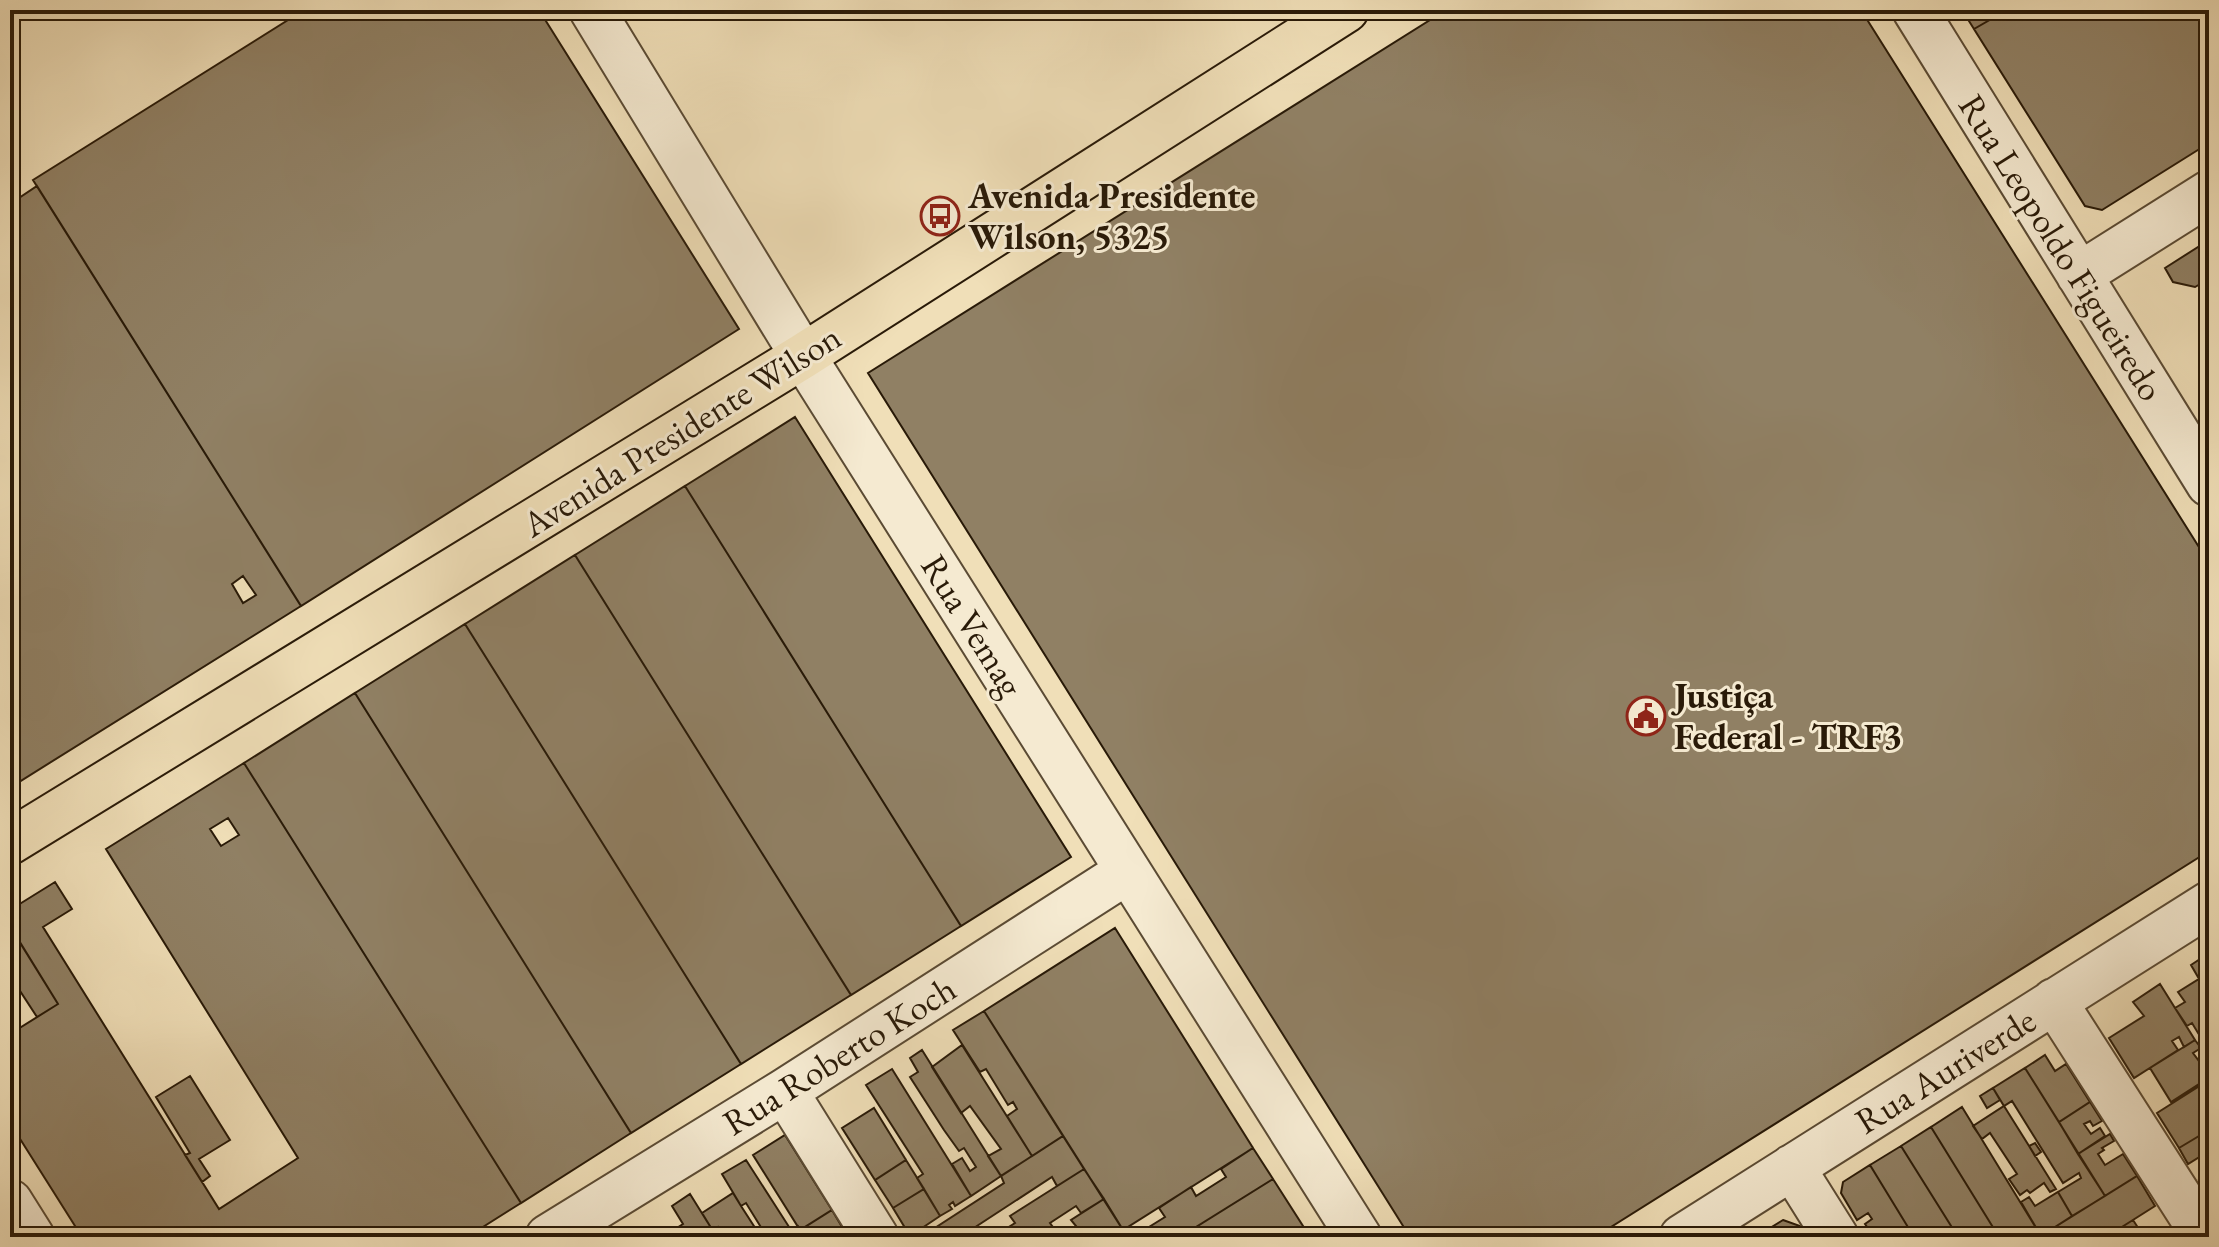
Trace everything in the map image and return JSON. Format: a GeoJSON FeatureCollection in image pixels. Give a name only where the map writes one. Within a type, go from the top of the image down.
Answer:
{"type":"FeatureCollection","features":[{"type":"Feature","properties":{"kind":"main road","name":"Avenida Presidente Wilson"},"geometry":{"type":"LineString","coordinates":[[10,842],[803,356],[1346,10]]}},
{"type":"Feature","properties":{"kind":"street","name":"Rua Vemag"},"geometry":{"type":"LineString","coordinates":[[592,10],[803,356],[1359,1237]]}},
{"type":"Feature","properties":{"kind":"street","name":"Rua Leopoldo Figueiredo"},"geometry":{"type":"LineString","coordinates":[[1915,10],[2209,484]]}},
{"type":"Feature","properties":{"kind":"street"},"geometry":{"type":"LineString","coordinates":[[2079,275],[2209,193]]}},
{"type":"Feature","properties":{"kind":"street","name":"Rua Roberto Koch"},"geometry":{"type":"LineString","coordinates":[[548,1237],[785,1091],[1128,871]]}},
{"type":"Feature","properties":{"kind":"street","name":"Rua Auriverde"},"geometry":{"type":"LineString","coordinates":[[1682,1237],[2209,904]]}},
{"type":"Feature","properties":{"kind":"street"},"geometry":{"type":"LineString","coordinates":[[2054,1001],[2205,1237]]}},
{"type":"Feature","properties":{"kind":"street"},"geometry":{"type":"LineString","coordinates":[[785,1091],[876,1237]]}},
{"type":"Feature","properties":{"kind":"street"},"geometry":{"type":"LineString","coordinates":[[1792,1167],[1836,1237]]}},
{"type":"Feature","properties":{"kind":"street"},"geometry":{"type":"LineString","coordinates":[[10,1202],[32,1237]]}},
{"type":"Feature","properties":{"kind":"building"},"geometry":{"type":"Polygon","coordinates":[[[304,10],[539,10],[739,329],[301,606],[33,180],[304,10]]]}},
{"type":"Feature","properties":{"kind":"building","name":"Justiça Federal - TRF3"},"geometry":{"type":"Polygon","coordinates":[[[1446,10],[1861,10],[2209,563],[2209,851],[1595,1237],[1410,1237],[868,373],[1446,10]]]}},
{"type":"Feature","properties":{"kind":"building"},"geometry":{"type":"Polygon","coordinates":[[[1962,10],[2007,10],[1974,29],[1962,10]]]}},
{"type":"Feature","properties":{"kind":"building"},"geometry":{"type":"Polygon","coordinates":[[[2007,10],[2209,10],[2209,143],[2102,210],[2085,206],[1974,29],[2007,10]]]}},
{"type":"Feature","properties":{"kind":"building"},"geometry":{"type":"Polygon","coordinates":[[[37,186],[301,606],[19,782],[10,767],[10,204],[37,186]],[[243,576],[232,584],[243,603],[256,595],[243,576]]]}},
{"type":"Feature","properties":{"kind":"building"},"geometry":{"type":"Polygon","coordinates":[[[2209,240],[2209,279],[2195,287],[2173,282],[2165,268],[2209,240]]]}},
{"type":"Feature","properties":{"kind":"building"},"geometry":{"type":"Polygon","coordinates":[[[795,417],[1071,857],[961,926],[685,486],[795,417]]]}},
{"type":"Feature","properties":{"kind":"building"},"geometry":{"type":"Polygon","coordinates":[[[685,486],[961,926],[851,995],[575,555],[685,486]]]}},
{"type":"Feature","properties":{"kind":"building"},"geometry":{"type":"Polygon","coordinates":[[[575,555],[851,995],[741,1064],[465,624],[575,555]]]}},
{"type":"Feature","properties":{"kind":"building"},"geometry":{"type":"Polygon","coordinates":[[[465,624],[741,1064],[631,1133],[355,693],[465,624]]]}},
{"type":"Feature","properties":{"kind":"building"},"geometry":{"type":"Polygon","coordinates":[[[355,693],[631,1133],[521,1203],[244,763],[355,693]]]}},
{"type":"Feature","properties":{"kind":"building"},"geometry":{"type":"Polygon","coordinates":[[[244,763],[521,1203],[467,1237],[82,1237],[10,1123],[10,1034],[58,1004],[10,926],[10,910],[55,882],[72,909],[43,927],[219,1209],[298,1158],[106,849],[244,763]],[[228,818],[210,829],[221,846],[239,835],[228,818]]]}},
{"type":"Feature","properties":{"kind":"building"},"geometry":{"type":"Polygon","coordinates":[[[10,767],[19,782],[10,788],[10,767]]]}},
{"type":"Feature","properties":{"kind":"building"},"geometry":{"type":"Polygon","coordinates":[[[1115,928],[1253,1148],[1123,1230],[984,1011],[1115,928]]]}},
{"type":"Feature","properties":{"kind":"building"},"geometry":{"type":"Polygon","coordinates":[[[14,933],[58,1004],[37,1017],[20,991],[10,998],[10,936],[14,933]]]}},
{"type":"Feature","properties":{"kind":"building"},"geometry":{"type":"Polygon","coordinates":[[[2209,953],[2209,996],[2191,965],[2209,953]]]}},
{"type":"Feature","properties":{"kind":"building"},"geometry":{"type":"Polygon","coordinates":[[[2199,979],[2209,996],[2209,1051],[2192,1023],[2187,1026],[2175,1008],[2185,1002],[2178,992],[2199,979]]]}},
{"type":"Feature","properties":{"kind":"building"},"geometry":{"type":"Polygon","coordinates":[[[2160,984],[2195,1040],[2184,1047],[2179,1037],[2172,1041],[2178,1050],[2134,1078],[2109,1038],[2144,1016],[2133,1002],[2160,984]]]}},
{"type":"Feature","properties":{"kind":"building"},"geometry":{"type":"Polygon","coordinates":[[[984,1011],[1063,1136],[1032,1156],[1007,1116],[1017,1109],[1013,1102],[1008,1105],[986,1069],[980,1072],[953,1030],[984,1011]]]}},
{"type":"Feature","properties":{"kind":"building"},"geometry":{"type":"Polygon","coordinates":[[[2195,1040],[2201,1048],[2193,1053],[2199,1061],[2206,1056],[2209,1061],[2209,1080],[2171,1102],[2150,1068],[2195,1040]]]}},
{"type":"Feature","properties":{"kind":"building"},"geometry":{"type":"Polygon","coordinates":[[[962,1045],[1032,1156],[1001,1176],[988,1156],[1001,1149],[970,1106],[961,1113],[932,1067],[962,1045]]]}},
{"type":"Feature","properties":{"kind":"building"},"geometry":{"type":"Polygon","coordinates":[[[922,1050],[1001,1176],[971,1196],[952,1164],[962,1158],[970,1171],[976,1167],[964,1148],[959,1151],[910,1077],[918,1072],[910,1058],[922,1050]]]}},
{"type":"Feature","properties":{"kind":"building"},"geometry":{"type":"Polygon","coordinates":[[[2045,1055],[2055,1071],[2066,1064],[2090,1102],[2059,1122],[2025,1068],[2045,1055]]]}},
{"type":"Feature","properties":{"kind":"building"},"geometry":{"type":"Polygon","coordinates":[[[2025,1068],[2105,1196],[2072,1216],[2058,1192],[2081,1178],[2079,1173],[2063,1183],[2012,1101],[2004,1106],[1993,1088],[2025,1068]]]}},
{"type":"Feature","properties":{"kind":"building"},"geometry":{"type":"Polygon","coordinates":[[[892,1069],[971,1196],[955,1206],[953,1202],[949,1205],[952,1209],[940,1216],[917,1178],[923,1174],[866,1085],[892,1069]]]}},
{"type":"Feature","properties":{"kind":"building"},"geometry":{"type":"Polygon","coordinates":[[[190,1076],[230,1140],[199,1159],[210,1176],[202,1182],[185,1155],[190,1153],[156,1097],[190,1076]]]}},
{"type":"Feature","properties":{"kind":"building"},"geometry":{"type":"Polygon","coordinates":[[[2209,1080],[2209,1130],[2179,1148],[2157,1113],[2209,1080]]]}},
{"type":"Feature","properties":{"kind":"building"},"geometry":{"type":"Polygon","coordinates":[[[1993,1088],[2000,1100],[1987,1108],[1980,1096],[1993,1088]]]}},
{"type":"Feature","properties":{"kind":"building"},"geometry":{"type":"Polygon","coordinates":[[[2090,1102],[2102,1121],[2093,1126],[2090,1121],[2084,1124],[2091,1134],[2100,1128],[2105,1136],[2078,1154],[2059,1122],[2090,1102]]]}},
{"type":"Feature","properties":{"kind":"building"},"geometry":{"type":"Polygon","coordinates":[[[2004,1106],[2056,1189],[2050,1192],[2044,1183],[2030,1193],[2027,1190],[2020,1195],[2009,1179],[2017,1174],[1990,1133],[1982,1139],[1973,1126],[2004,1106]]]}},
{"type":"Feature","properties":{"kind":"building"},"geometry":{"type":"Polygon","coordinates":[[[1962,1107],[2041,1236],[1999,1237],[1931,1127],[1962,1107]]]}},
{"type":"Feature","properties":{"kind":"building"},"geometry":{"type":"Polygon","coordinates":[[[874,1108],[906,1160],[875,1180],[842,1128],[874,1108]]]}},
{"type":"Feature","properties":{"kind":"building"},"geometry":{"type":"Polygon","coordinates":[[[1931,1127],[1999,1237],[1958,1237],[1901,1146],[1931,1127]]]}},
{"type":"Feature","properties":{"kind":"building"},"geometry":{"type":"Polygon","coordinates":[[[2209,1130],[2209,1151],[2188,1164],[2179,1148],[2209,1130]]]}},
{"type":"Feature","properties":{"kind":"building"},"geometry":{"type":"Polygon","coordinates":[[[2110,1134],[2114,1141],[2098,1154],[2105,1165],[2123,1154],[2137,1176],[2105,1196],[2078,1154],[2110,1134]]]}},
{"type":"Feature","properties":{"kind":"building"},"geometry":{"type":"Polygon","coordinates":[[[785,1135],[832,1210],[800,1230],[753,1155],[785,1135]]]}},
{"type":"Feature","properties":{"kind":"building"},"geometry":{"type":"Polygon","coordinates":[[[1063,1136],[1084,1169],[1057,1186],[1052,1177],[960,1237],[921,1237],[1004,1183],[1001,1176],[1063,1136]]]}},
{"type":"Feature","properties":{"kind":"building"},"geometry":{"type":"Polygon","coordinates":[[[2035,1143],[2041,1152],[2035,1156],[2029,1146],[2035,1143]]]}},
{"type":"Feature","properties":{"kind":"building"},"geometry":{"type":"Polygon","coordinates":[[[1901,1146],[1958,1237],[1914,1237],[1870,1165],[1901,1146]]]}},
{"type":"Feature","properties":{"kind":"building"},"geometry":{"type":"Polygon","coordinates":[[[1253,1148],[1273,1179],[1180,1237],[1133,1237],[1165,1217],[1159,1208],[1191,1187],[1196,1196],[1226,1177],[1221,1169],[1253,1148]]]}},
{"type":"Feature","properties":{"kind":"building"},"geometry":{"type":"Polygon","coordinates":[[[746,1160],[791,1230],[798,1226],[805,1237],[767,1237],[746,1203],[741,1206],[722,1174],[746,1160]]]}},
{"type":"Feature","properties":{"kind":"building"},"geometry":{"type":"Polygon","coordinates":[[[906,1160],[924,1189],[893,1208],[875,1180],[906,1160]]]}},
{"type":"Feature","properties":{"kind":"building"},"geometry":{"type":"Polygon","coordinates":[[[1870,1165],[1914,1237],[1874,1237],[1865,1224],[1872,1219],[1868,1213],[1857,1220],[1841,1193],[1843,1182],[1870,1165]]]}},
{"type":"Feature","properties":{"kind":"building"},"geometry":{"type":"Polygon","coordinates":[[[1084,1169],[1104,1199],[1081,1213],[1076,1206],[1050,1223],[1055,1230],[1044,1237],[993,1237],[1015,1223],[1010,1216],[1084,1169]]]}},
{"type":"Feature","properties":{"kind":"building"},"geometry":{"type":"Polygon","coordinates":[[[2209,1174],[2209,1197],[2199,1180],[2209,1174]]]}},
{"type":"Feature","properties":{"kind":"building"},"geometry":{"type":"Polygon","coordinates":[[[2137,1176],[2155,1206],[2106,1237],[2039,1237],[2137,1176]]]}},
{"type":"Feature","properties":{"kind":"building"},"geometry":{"type":"Polygon","coordinates":[[[1273,1179],[1303,1226],[1285,1237],[1180,1237],[1273,1179]]]}},
{"type":"Feature","properties":{"kind":"building"},"geometry":{"type":"Polygon","coordinates":[[[924,1189],[940,1216],[910,1236],[893,1208],[924,1189]]]}},
{"type":"Feature","properties":{"kind":"building"},"geometry":{"type":"Polygon","coordinates":[[[2058,1192],[2072,1216],[2041,1236],[2021,1202],[2029,1197],[2035,1206],[2058,1192]]]}},
{"type":"Feature","properties":{"kind":"building"},"geometry":{"type":"Polygon","coordinates":[[[733,1193],[761,1237],[724,1237],[718,1227],[713,1231],[702,1213],[733,1193]]]}},
{"type":"Feature","properties":{"kind":"building"},"geometry":{"type":"Polygon","coordinates":[[[690,1194],[717,1237],[676,1237],[672,1231],[683,1224],[672,1206],[690,1194]]]}},
{"type":"Feature","properties":{"kind":"building"},"geometry":{"type":"Polygon","coordinates":[[[1104,1199],[1123,1230],[1112,1237],[1059,1237],[1076,1226],[1071,1220],[1104,1199]]]}},
{"type":"Feature","properties":{"kind":"building"},"geometry":{"type":"Polygon","coordinates":[[[832,1210],[845,1232],[838,1237],[805,1237],[800,1230],[832,1210]]]}},
{"type":"Feature","properties":{"kind":"building"},"geometry":{"type":"Polygon","coordinates":[[[1783,1220],[1800,1226],[1807,1237],[1765,1237],[1762,1233],[1783,1220]]]}},
{"type":"Feature","properties":{"kind":"building"},"geometry":{"type":"Polygon","coordinates":[[[2133,1220],[2144,1237],[2106,1237],[2133,1220]]]}},
{"type":"Feature","properties":{"kind":"building"},"geometry":{"type":"Polygon","coordinates":[[[671,1229],[676,1237],[657,1237],[671,1229]]]}},
{"type":"Feature","properties":{"kind":"building"},"geometry":{"type":"Polygon","coordinates":[[[1123,1230],[1130,1237],[1112,1237],[1123,1230]]]}},
{"type":"Feature","properties":{"kind":"place","name":"Avenida Presidente Wilson, 5325"},"geometry":{"type":"Point","coordinates":[940,216]}},
{"type":"Feature","properties":{"kind":"place","name":"Justiça Federal - TRF3"},"geometry":{"type":"Point","coordinates":[1646,716]}}]}
